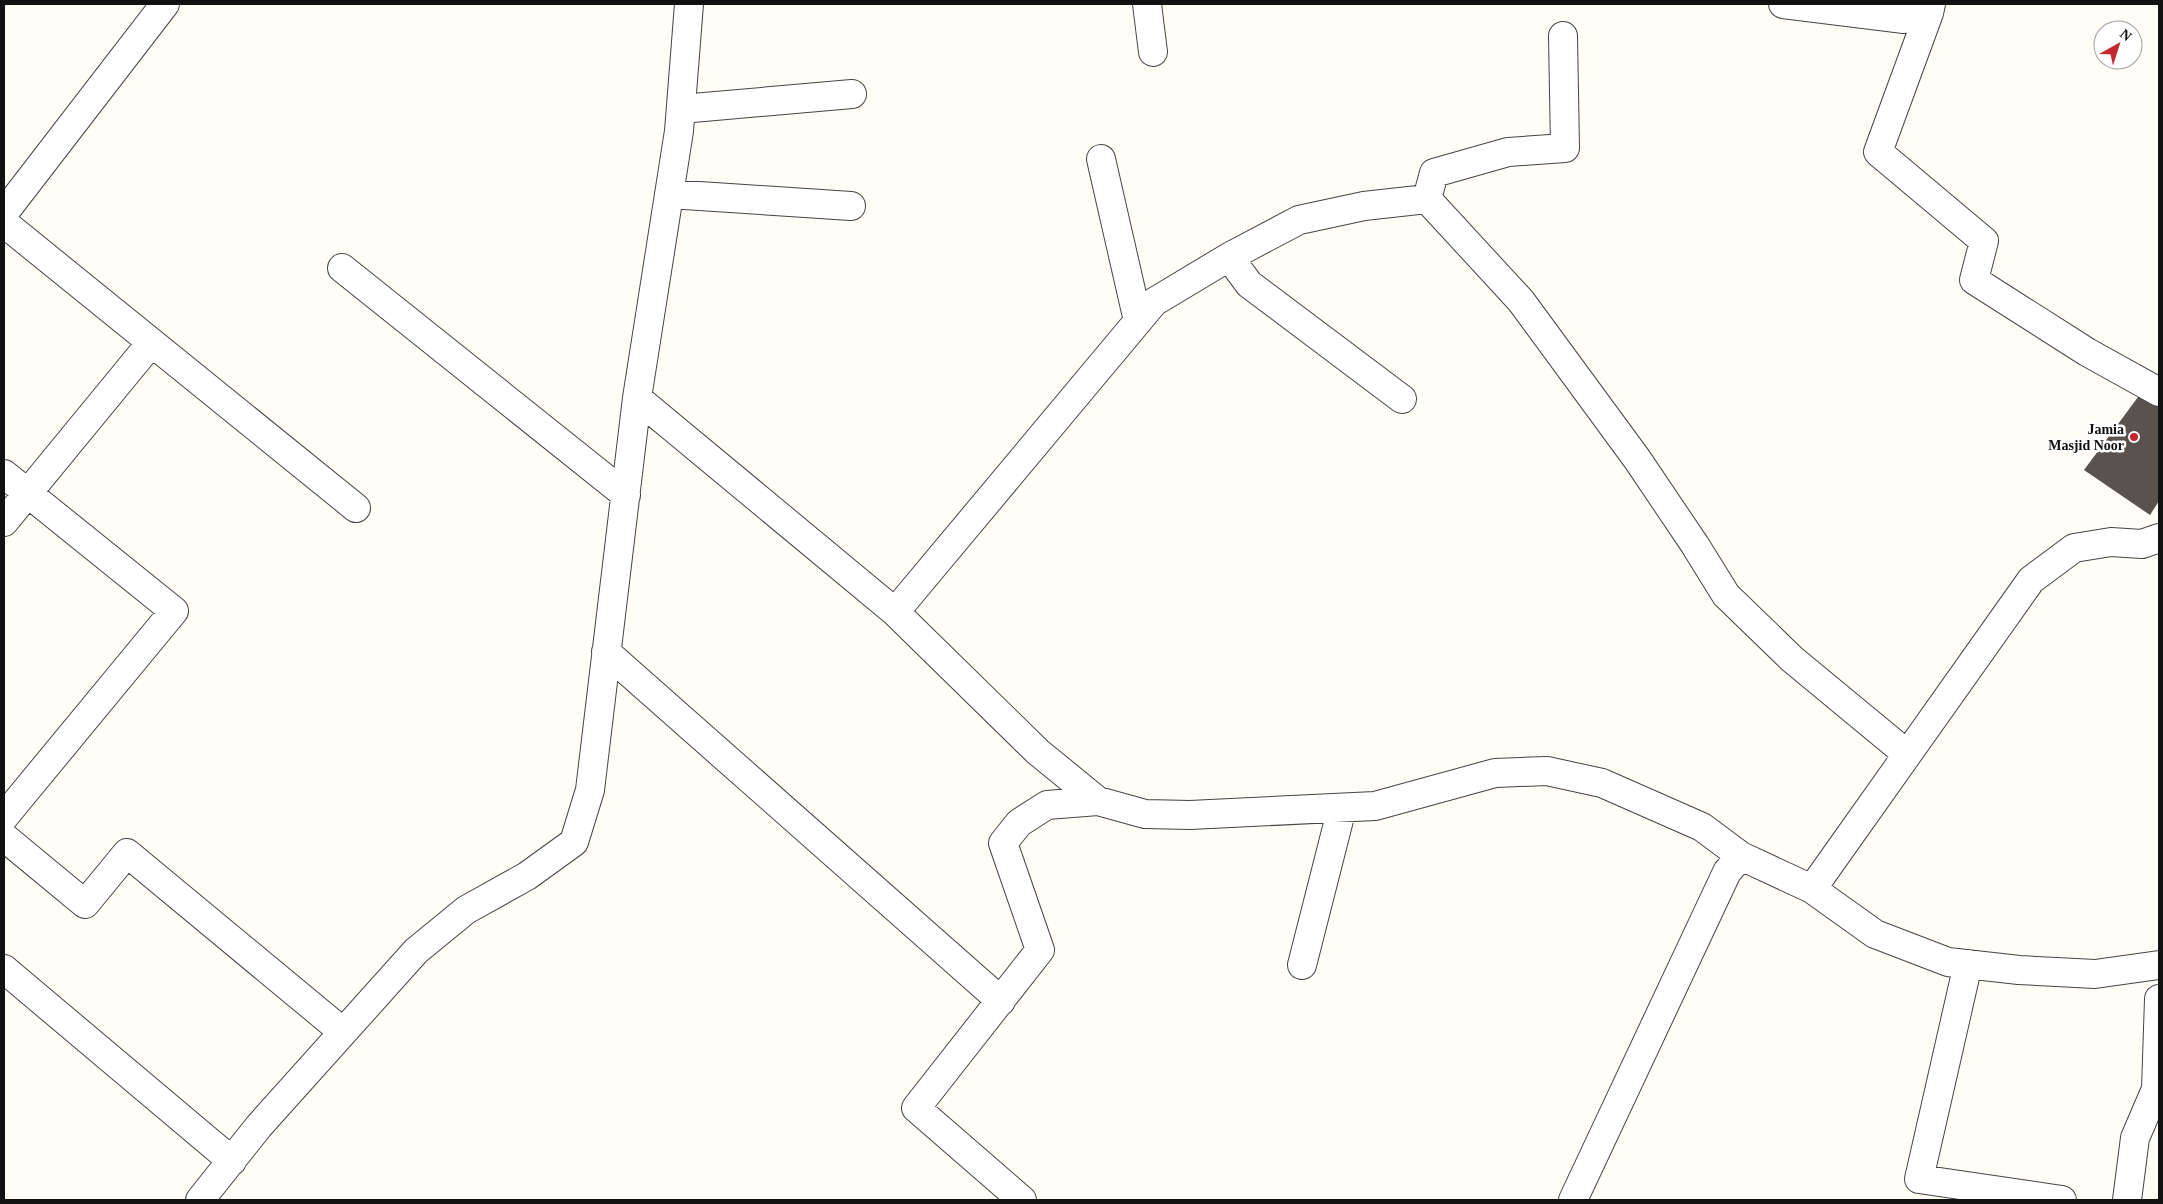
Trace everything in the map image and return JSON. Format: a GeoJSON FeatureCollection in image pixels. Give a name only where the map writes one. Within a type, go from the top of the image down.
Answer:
{"type":"FeatureCollection","features":[{"type":"Feature","properties":{"kind":"street"},"geometry":{"type":"LineString","coordinates":[[4,213],[164,4]]}},
{"type":"Feature","properties":{"kind":"street"},"geometry":{"type":"LineString","coordinates":[[200,1200],[259,1126],[416,951],[466,910],[527,876],[574,842],[590,790],[637,398],[681,110],[689,4]]}},
{"type":"Feature","properties":{"kind":"street"},"geometry":{"type":"LineString","coordinates":[[1147,4],[1153,52]]}},
{"type":"Feature","properties":{"kind":"street"},"geometry":{"type":"LineString","coordinates":[[1783,4],[1904,20],[1930,8]]}},
{"type":"Feature","properties":{"kind":"street"},"geometry":{"type":"LineString","coordinates":[[1930,8],[1878,152],[1984,242],[1974,280],[2087,352],[2159,392]]}},
{"type":"Feature","properties":{"kind":"street"},"geometry":{"type":"LineString","coordinates":[[1427,199],[1434,173],[1508,152],[1565,148],[1563,36]]}},
{"type":"Feature","properties":{"kind":"street"},"geometry":{"type":"LineString","coordinates":[[681,110],[852,94]]}},
{"type":"Feature","properties":{"kind":"street"},"geometry":{"type":"LineString","coordinates":[[1101,159],[1138,321]]}},
{"type":"Feature","properties":{"kind":"street"},"geometry":{"type":"LineString","coordinates":[[669,194],[852,206]]}},
{"type":"Feature","properties":{"kind":"street"},"geometry":{"type":"LineString","coordinates":[[895,612],[1154,302],[1228,258],[1299,220],[1364,206],[1427,199]]}},
{"type":"Feature","properties":{"kind":"street"},"geometry":{"type":"LineString","coordinates":[[1427,199],[1521,301],[1637,459],[1695,544],[1726,595],[1792,659],[1907,754]]}},
{"type":"Feature","properties":{"kind":"street"},"geometry":{"type":"LineString","coordinates":[[4,223],[356,508]]}},
{"type":"Feature","properties":{"kind":"street"},"geometry":{"type":"LineString","coordinates":[[1228,258],[1249,284],[1402,399]]}},
{"type":"Feature","properties":{"kind":"street"},"geometry":{"type":"LineString","coordinates":[[342,268],[626,495]]}},
{"type":"Feature","properties":{"kind":"street"},"geometry":{"type":"LineString","coordinates":[[4,522],[151,343]]}},
{"type":"Feature","properties":{"kind":"street"},"geometry":{"type":"LineString","coordinates":[[637,398],[895,612],[1038,752],[1098,801]]}},
{"type":"Feature","properties":{"kind":"street"},"geometry":{"type":"LineString","coordinates":[[4,474],[174,611],[4,817]]}},
{"type":"Feature","properties":{"kind":"street"},"geometry":{"type":"LineString","coordinates":[[1812,888],[2031,580],[2074,548],[2111,542],[2142,544],[2159,538]]}},
{"type":"Feature","properties":{"kind":"street"},"geometry":{"type":"LineString","coordinates":[[606,652],[1000,1001]]}},
{"type":"Feature","properties":{"kind":"street"},"geometry":{"type":"LineString","coordinates":[[1022,1200],[916,1108],[1040,950],[1003,843],[1019,823],[1047,805],[1098,801],[1145,814],[1190,815],[1376,806],[1495,773],[1548,771],[1602,783],[1702,827],[1741,856],[1812,888],[1875,934],[1948,962],[2094,974],[2159,965]]}},
{"type":"Feature","properties":{"kind":"street"},"geometry":{"type":"LineString","coordinates":[[1302,965],[1342,808]]}},
{"type":"Feature","properties":{"kind":"street"},"geometry":{"type":"LineString","coordinates":[[4,837],[85,904],[127,853],[344,1032]]}},
{"type":"Feature","properties":{"kind":"street"},"geometry":{"type":"LineString","coordinates":[[1574,1200],[1727,872],[1741,856]]}},
{"type":"Feature","properties":{"kind":"street"},"geometry":{"type":"LineString","coordinates":[[1968,964],[1919,1179],[2062,1200]]}},
{"type":"Feature","properties":{"kind":"street"},"geometry":{"type":"LineString","coordinates":[[4,969],[232,1161]]}},
{"type":"Feature","properties":{"kind":"street"},"geometry":{"type":"LineString","coordinates":[[2127,1200],[2135,1138],[2156,1089],[2159,999]]}},
{"type":"Feature","properties":{"kind":"building","name":"Jamia Masjid Noor"},"geometry":{"type":"Polygon","coordinates":[[[2141,393],[2159,404],[2159,501],[2150,515],[2084,470],[2141,393]]]}},
{"type":"Feature","properties":{"kind":"place","name":"Jamia Masjid Noor"},"geometry":{"type":"Point","coordinates":[2134,437]}}]}
